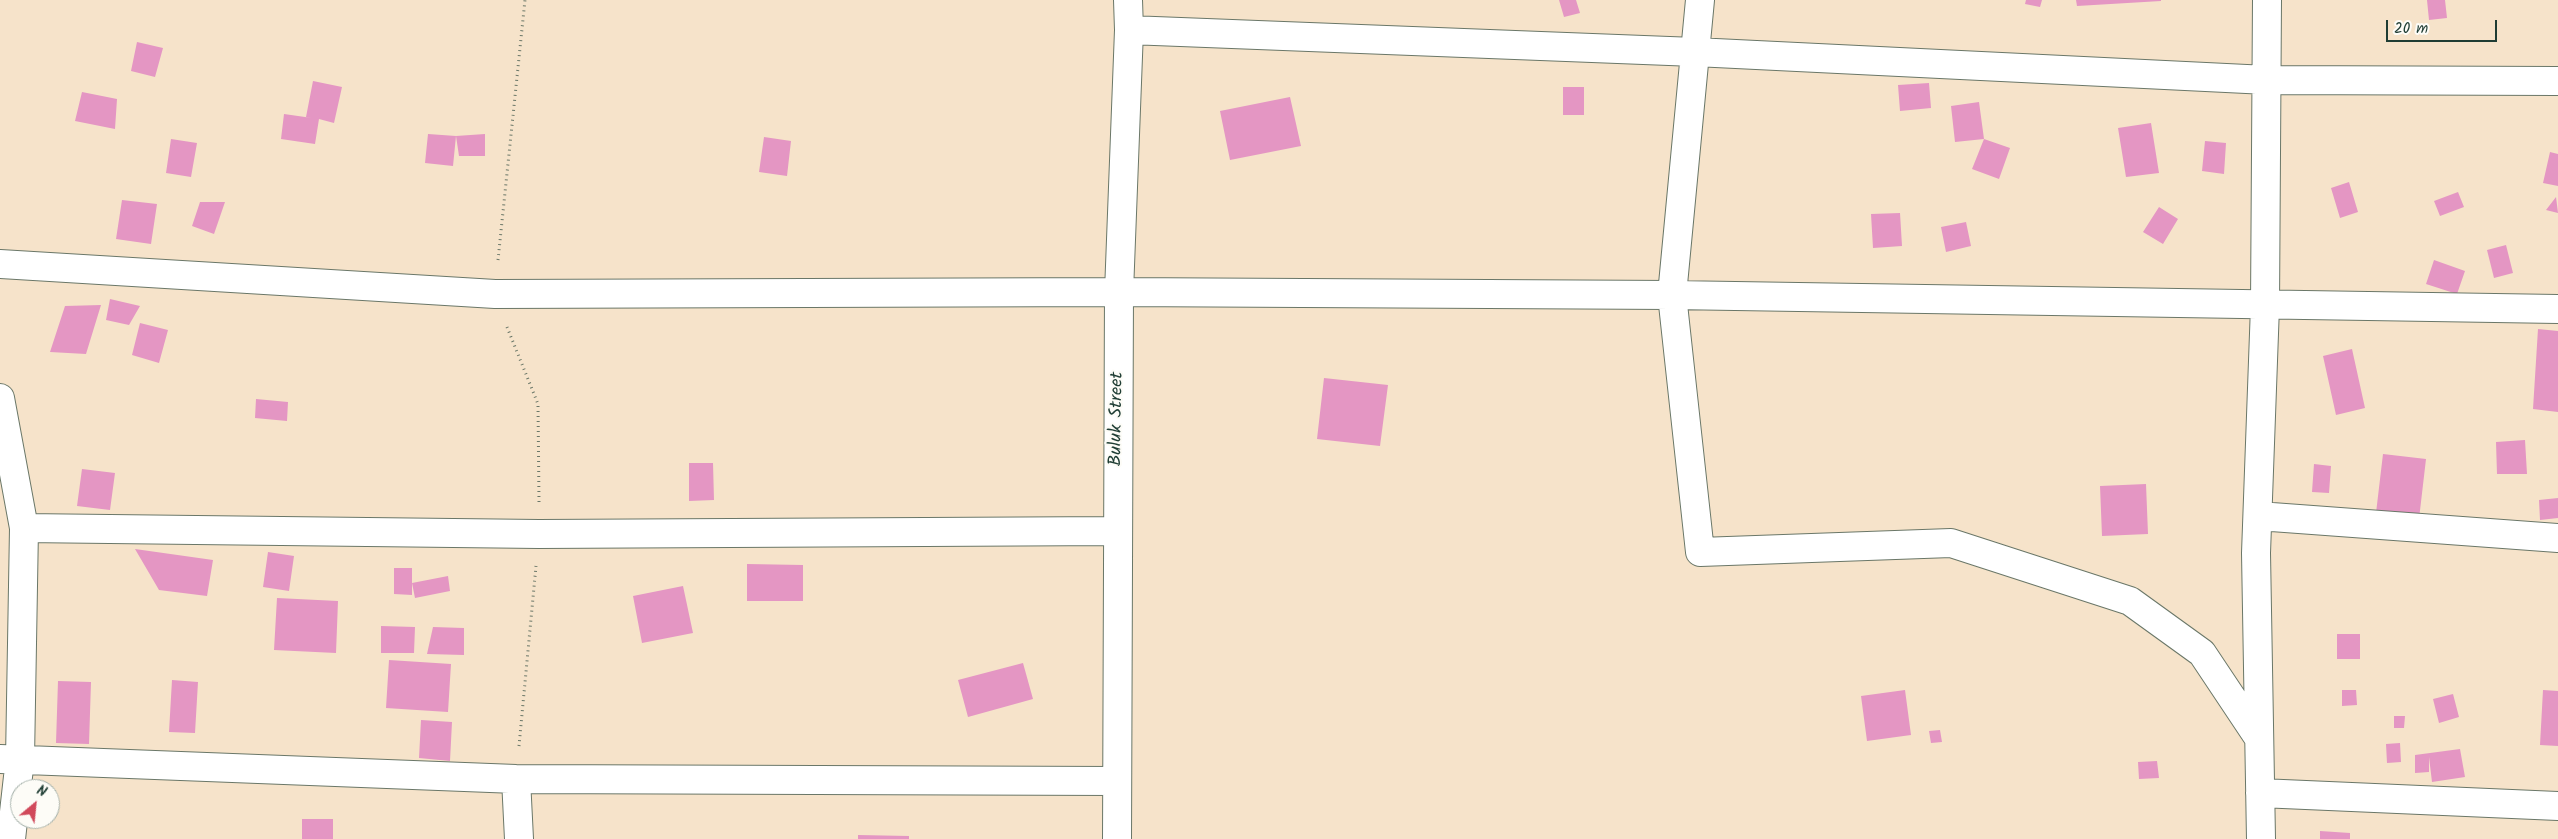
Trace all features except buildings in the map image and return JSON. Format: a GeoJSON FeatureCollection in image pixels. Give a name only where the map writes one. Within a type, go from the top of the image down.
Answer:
{"type":"FeatureCollection","features":[{"type":"Feature","properties":{"kind":"street","name":"Buluk Street"},"geometry":{"type":"LineString","coordinates":[[1117,839],[1116,531],[1119,292],[1129,30],[1128,0]]}},
{"type":"Feature","properties":{"kind":"street"},"geometry":{"type":"LineString","coordinates":[[1700,0],[1672,295],[1700,552],[1951,544],[2121,598],[2130,601],[2202,653],[2258,737]]}},
{"type":"Feature","properties":{"kind":"street"},"geometry":{"type":"LineString","coordinates":[[2261,839],[2256,553],[2265,306],[2268,0]]}},
{"type":"Feature","properties":{"kind":"street"},"geometry":{"type":"LineString","coordinates":[[1129,30],[1695,52],[2267,80],[2558,81]]}},
{"type":"Feature","properties":{"kind":"street"},"geometry":{"type":"LineString","coordinates":[[0,264],[495,294],[1119,292],[1672,295],[2265,306],[2558,309]]}},
{"type":"Feature","properties":{"kind":"street"},"geometry":{"type":"LineString","coordinates":[[0,398],[24,528],[10,759],[12,839]]}},
{"type":"Feature","properties":{"kind":"street"},"geometry":{"type":"LineString","coordinates":[[2258,516],[2558,538]]}},
{"type":"Feature","properties":{"kind":"street"},"geometry":{"type":"LineString","coordinates":[[24,528],[539,534],[1116,531]]}},
{"type":"Feature","properties":{"kind":"street"},"geometry":{"type":"LineString","coordinates":[[10,759],[516,779],[1116,781]]}},
{"type":"Feature","properties":{"kind":"street"},"geometry":{"type":"LineString","coordinates":[[516,779],[520,839]]}},
{"type":"Feature","properties":{"kind":"street"},"geometry":{"type":"LineString","coordinates":[[2260,793],[2558,806]]}},
{"type":"Feature","properties":{"kind":"path"},"geometry":{"type":"LineString","coordinates":[[516,779],[539,534],[538,404],[495,294],[525,0]]}}]}
